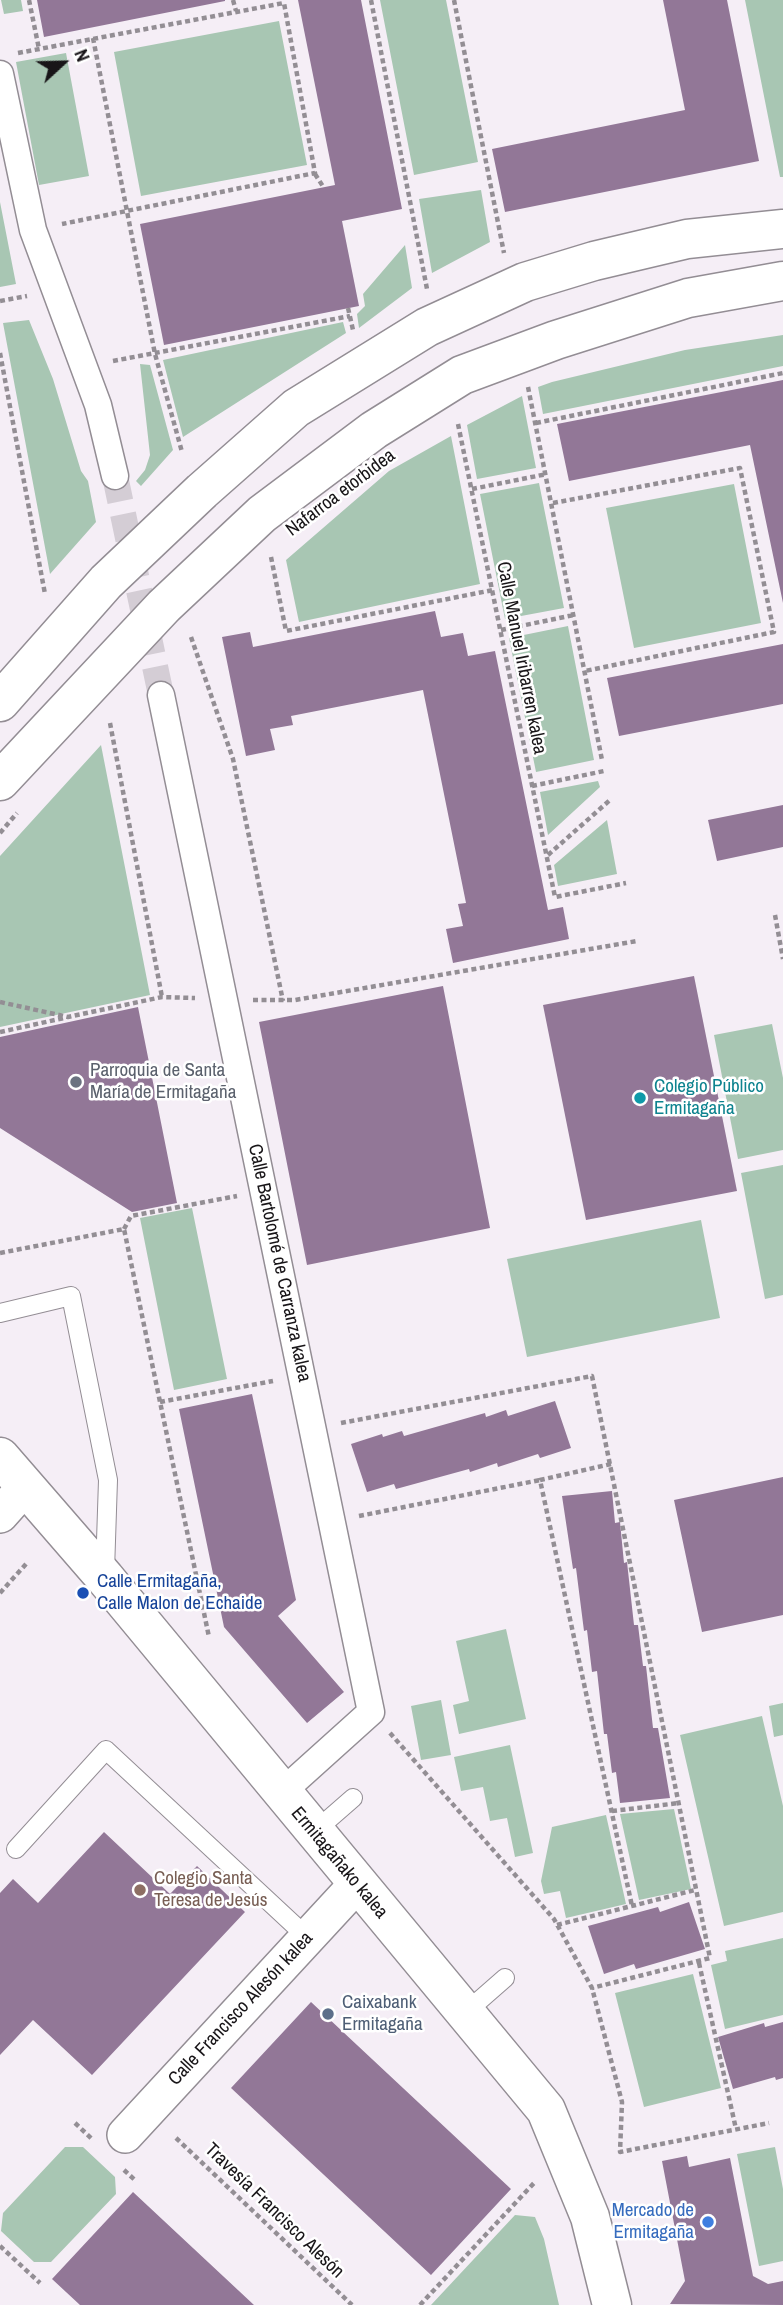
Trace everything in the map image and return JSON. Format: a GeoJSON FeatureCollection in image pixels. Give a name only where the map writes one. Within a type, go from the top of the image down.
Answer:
{"type":"FeatureCollection","features":[{"type":"Feature","properties":{"kind":"main road"},"geometry":{"type":"LineString","coordinates":[[720,235],[783,214]]}},
{"type":"Feature","properties":{"kind":"main road"},"geometry":{"type":"LineString","coordinates":[[0,702],[106,582],[296,408],[427,327],[525,282],[673,242],[783,229]]}},
{"type":"Feature","properties":{"kind":"main road","name":"Nafarroa etorbidea"},"geometry":{"type":"LineString","coordinates":[[13,792],[164,606],[262,514],[374,430],[462,375],[556,340],[688,298],[783,281]]}},
{"type":"Feature","properties":{"kind":"main road","name":"Nafarroa etorbidea"},"geometry":{"type":"LineString","coordinates":[[726,290],[769,299],[783,297]]}},
{"type":"Feature","properties":{"kind":"main road","name":"Ermitagañako kalea"},"geometry":{"type":"LineString","coordinates":[[0,1457],[105,1578],[546,2110],[590,2217],[612,2305]]}},
{"type":"Feature","properties":{"kind":"street"},"geometry":{"type":"LineString","coordinates":[[6,64],[33,230],[53,291],[85,366],[98,405],[115,476]]}},
{"type":"Feature","properties":{"kind":"street","name":"Calle Bartolomé de Carranza kalea"},"geometry":{"type":"LineString","coordinates":[[161,695],[371,1712]]}},
{"type":"Feature","properties":{"kind":"street"},"geometry":{"type":"LineString","coordinates":[[0,1515],[25,1487]]}},
{"type":"Feature","properties":{"kind":"street"},"geometry":{"type":"LineString","coordinates":[[281,1793],[371,1712]]}},
{"type":"Feature","properties":{"kind":"street","name":"Calle Francisco Alesón kalea"},"geometry":{"type":"LineString","coordinates":[[125,2135],[357,1884]]}},
{"type":"Feature","properties":{"kind":"lane"},"geometry":{"type":"LineString","coordinates":[[0,1313],[71,1296],[108,1480],[105,1578]]}},
{"type":"Feature","properties":{"kind":"lane"},"geometry":{"type":"LineString","coordinates":[[16,1849],[106,1750],[307,1937]]}},
{"type":"Feature","properties":{"kind":"lane"},"geometry":{"type":"LineString","coordinates":[[314,1832],[353,1798]]}},
{"type":"Feature","properties":{"kind":"lane"},"geometry":{"type":"LineString","coordinates":[[465,2013],[505,1978]]}},
{"type":"Feature","properties":{"kind":"path"},"geometry":{"type":"LineString","coordinates":[[29,0],[39,49]]}},
{"type":"Feature","properties":{"kind":"path"},"geometry":{"type":"LineString","coordinates":[[233,0],[236,10]]}},
{"type":"Feature","properties":{"kind":"path"},"geometry":{"type":"LineString","coordinates":[[371,0],[428,293]]}},
{"type":"Feature","properties":{"kind":"path"},"geometry":{"type":"LineString","coordinates":[[454,0],[505,260]]}},
{"type":"Feature","properties":{"kind":"path"},"geometry":{"type":"LineString","coordinates":[[6,64],[39,49],[284,3],[315,173],[324,188]]}},
{"type":"Feature","properties":{"kind":"path"},"geometry":{"type":"LineString","coordinates":[[93,38],[155,354],[181,452]]}},
{"type":"Feature","properties":{"kind":"path"},"geometry":{"type":"LineString","coordinates":[[33,230],[315,173]]}},
{"type":"Feature","properties":{"kind":"path"},"geometry":{"type":"LineString","coordinates":[[348,308],[354,334]]}},
{"type":"Feature","properties":{"kind":"path"},"geometry":{"type":"LineString","coordinates":[[85,366],[350,316]]}},
{"type":"Feature","properties":{"kind":"path"},"geometry":{"type":"LineString","coordinates":[[0,353],[45,594]]}},
{"type":"Feature","properties":{"kind":"path"},"geometry":{"type":"LineString","coordinates":[[536,423],[783,373]]}},
{"type":"Feature","properties":{"kind":"path"},"geometry":{"type":"LineString","coordinates":[[523,382],[532,379]]}},
{"type":"Feature","properties":{"kind":"path"},"geometry":{"type":"LineString","coordinates":[[528,386],[602,760]]}},
{"type":"Feature","properties":{"kind":"path","name":"Calle Manuel Iribarren kalea"},"geometry":{"type":"LineString","coordinates":[[458,424],[555,897],[626,883]]}},
{"type":"Feature","properties":{"kind":"path"},"geometry":{"type":"LineString","coordinates":[[552,503],[740,468],[774,632],[585,671]]}},
{"type":"Feature","properties":{"kind":"path"},"geometry":{"type":"LineString","coordinates":[[472,489],[547,474]]}},
{"type":"Feature","properties":{"kind":"path"},"geometry":{"type":"LineString","coordinates":[[271,557],[286,631],[493,590]]}},
{"type":"Feature","properties":{"kind":"path"},"geometry":{"type":"LineString","coordinates":[[501,630],[574,615]]}},
{"type":"Feature","properties":{"kind":"path"},"geometry":{"type":"LineString","coordinates":[[191,637],[233,760],[284,1001]]}},
{"type":"Feature","properties":{"kind":"path"},"geometry":{"type":"LineString","coordinates":[[110,723],[162,997]]}},
{"type":"Feature","properties":{"kind":"path"},"geometry":{"type":"LineString","coordinates":[[532,786],[604,771]]}},
{"type":"Feature","properties":{"kind":"path"},"geometry":{"type":"LineString","coordinates":[[0,833],[13,792]]}},
{"type":"Feature","properties":{"kind":"path"},"geometry":{"type":"LineString","coordinates":[[547,856],[610,800]]}},
{"type":"Feature","properties":{"kind":"path"},"geometry":{"type":"LineString","coordinates":[[775,915],[783,959]]}},
{"type":"Feature","properties":{"kind":"path"},"geometry":{"type":"LineString","coordinates":[[0,1032],[162,997],[284,1001],[637,941]]}},
{"type":"Feature","properties":{"kind":"path"},"geometry":{"type":"LineString","coordinates":[[0,1002],[68,1017]]}},
{"type":"Feature","properties":{"kind":"path"},"geometry":{"type":"LineString","coordinates":[[209,1637],[124,1228],[131,1216],[264,1191]]}},
{"type":"Feature","properties":{"kind":"path"},"geometry":{"type":"LineString","coordinates":[[0,1254],[124,1228]]}},
{"type":"Feature","properties":{"kind":"path"},"geometry":{"type":"LineString","coordinates":[[160,1402],[302,1376]]}},
{"type":"Feature","properties":{"kind":"path"},"geometry":{"type":"LineString","coordinates":[[313,1429],[592,1377],[710,1958],[699,1963],[592,1988]]}},
{"type":"Feature","properties":{"kind":"path"},"geometry":{"type":"LineString","coordinates":[[331,1521],[611,1464]]}},
{"type":"Feature","properties":{"kind":"path"},"geometry":{"type":"LineString","coordinates":[[540,1480],[632,1906]]}},
{"type":"Feature","properties":{"kind":"path"},"geometry":{"type":"LineString","coordinates":[[0,1593],[26,1564]]}},
{"type":"Feature","properties":{"kind":"path"},"geometry":{"type":"LineString","coordinates":[[371,1712],[557,1925],[592,1988],[622,2102],[621,2152],[769,2123]]}},
{"type":"Feature","properties":{"kind":"path"},"geometry":{"type":"LineString","coordinates":[[612,1811],[679,1803]]}},
{"type":"Feature","properties":{"kind":"path"},"geometry":{"type":"LineString","coordinates":[[557,1925],[695,1890]]}},
{"type":"Feature","properties":{"kind":"path"},"geometry":{"type":"LineString","coordinates":[[699,1963],[736,2129]]}},
{"type":"Feature","properties":{"kind":"path","name":"Travesía Francisco Alesón"},"geometry":{"type":"LineString","coordinates":[[176,2138],[352,2305]]}},
{"type":"Feature","properties":{"kind":"path"},"geometry":{"type":"LineString","coordinates":[[420,2305],[534,2183]]}},
{"type":"Feature","properties":{"kind":"path"},"geometry":{"type":"LineString","coordinates":[[0,2246],[40,2283]]}},
{"type":"Feature","properties":{"kind":"green space"},"geometry":{"type":"Polygon","coordinates":[[[1,0],[21,0],[23,11],[4,14],[1,0]]]}},
{"type":"Feature","properties":{"kind":"green space"},"geometry":{"type":"Polygon","coordinates":[[[380,0],[446,0],[478,162],[414,175],[380,0]]]}},
{"type":"Feature","properties":{"kind":"green space"},"geometry":{"type":"Polygon","coordinates":[[[745,0],[783,0],[783,177],[780,177],[745,0]]]}},
{"type":"Feature","properties":{"kind":"green space"},"geometry":{"type":"Polygon","coordinates":[[[279,21],[307,165],[141,196],[114,52],[279,21]]]}},
{"type":"Feature","properties":{"kind":"green space"},"geometry":{"type":"Polygon","coordinates":[[[66,53],[89,176],[39,185],[16,62],[66,53]]]}},
{"type":"Feature","properties":{"kind":"green space"},"geometry":{"type":"Polygon","coordinates":[[[481,190],[490,242],[432,273],[419,199],[481,190]]]}},
{"type":"Feature","properties":{"kind":"green space"},"geometry":{"type":"Polygon","coordinates":[[[0,202],[16,284],[0,287],[0,202]]]}},
{"type":"Feature","properties":{"kind":"green space"},"geometry":{"type":"Polygon","coordinates":[[[405,245],[412,288],[359,328],[357,314],[365,306],[363,294],[405,245]]]}},
{"type":"Feature","properties":{"kind":"green space"},"geometry":{"type":"Polygon","coordinates":[[[29,320],[53,379],[81,471],[88,481],[96,522],[50,574],[3,323],[29,320]]]}},
{"type":"Feature","properties":{"kind":"green space"},"geometry":{"type":"Polygon","coordinates":[[[343,322],[346,333],[183,437],[163,360],[343,322]]]}},
{"type":"Feature","properties":{"kind":"green space"},"geometry":{"type":"Polygon","coordinates":[[[783,335],[783,366],[543,414],[538,387],[552,382],[685,350],[783,335]]]}},
{"type":"Feature","properties":{"kind":"green space"},"geometry":{"type":"Polygon","coordinates":[[[140,364],[150,365],[173,450],[141,486],[136,481],[145,470],[150,455],[140,364]]]}},
{"type":"Feature","properties":{"kind":"green space"},"geometry":{"type":"Polygon","coordinates":[[[522,396],[536,468],[477,479],[467,425],[522,396]]]}},
{"type":"Feature","properties":{"kind":"green space"},"geometry":{"type":"Polygon","coordinates":[[[451,436],[480,584],[299,622],[286,560],[389,471],[451,436]]]}},
{"type":"Feature","properties":{"kind":"green space"},"geometry":{"type":"Polygon","coordinates":[[[539,483],[564,608],[505,619],[480,494],[539,483]]]}},
{"type":"Feature","properties":{"kind":"green space"},"geometry":{"type":"Polygon","coordinates":[[[734,484],[761,623],[634,648],[606,508],[734,484]]]}},
{"type":"Feature","properties":{"kind":"green space"},"geometry":{"type":"Polygon","coordinates":[[[568,626],[594,760],[536,772],[509,638],[568,626]]]}},
{"type":"Feature","properties":{"kind":"green space"},"geometry":{"type":"Polygon","coordinates":[[[101,745],[150,995],[0,1027],[0,856],[101,745]]]}},
{"type":"Feature","properties":{"kind":"green space"},"geometry":{"type":"Polygon","coordinates":[[[598,781],[600,787],[548,835],[540,792],[598,781]]]}},
{"type":"Feature","properties":{"kind":"green space"},"geometry":{"type":"Polygon","coordinates":[[[607,820],[617,874],[558,886],[554,865],[607,820]]]}},
{"type":"Feature","properties":{"kind":"green space"},"geometry":{"type":"Polygon","coordinates":[[[772,1024],[783,1078],[783,1150],[738,1159],[714,1035],[772,1024]]]}},
{"type":"Feature","properties":{"kind":"green space"},"geometry":{"type":"Polygon","coordinates":[[[783,1165],[783,1295],[765,1299],[741,1173],[783,1165]]]}},
{"type":"Feature","properties":{"kind":"green space"},"geometry":{"type":"Polygon","coordinates":[[[192,1208],[227,1379],[174,1390],[140,1218],[192,1208]]]}},
{"type":"Feature","properties":{"kind":"green space"},"geometry":{"type":"Polygon","coordinates":[[[701,1220],[720,1318],[527,1357],[507,1259],[701,1220]]]}},
{"type":"Feature","properties":{"kind":"green space"},"geometry":{"type":"Polygon","coordinates":[[[506,1629],[526,1719],[459,1734],[453,1705],[469,1701],[456,1641],[506,1629]]]}},
{"type":"Feature","properties":{"kind":"green space"},"geometry":{"type":"Polygon","coordinates":[[[441,1700],[451,1755],[421,1760],[411,1706],[441,1700]]]}},
{"type":"Feature","properties":{"kind":"green space"},"geometry":{"type":"Polygon","coordinates":[[[783,1703],[783,1735],[774,1737],[769,1706],[783,1703]]]}},
{"type":"Feature","properties":{"kind":"green space"},"geometry":{"type":"Polygon","coordinates":[[[762,1716],[783,1806],[783,1912],[724,1926],[680,1735],[762,1716]]]}},
{"type":"Feature","properties":{"kind":"green space"},"geometry":{"type":"Polygon","coordinates":[[[510,1745],[533,1853],[515,1857],[507,1818],[490,1821],[483,1787],[461,1791],[454,1757],[510,1745]]]}},
{"type":"Feature","properties":{"kind":"green space"},"geometry":{"type":"Polygon","coordinates":[[[674,1809],[691,1889],[639,1900],[620,1814],[674,1809]]]}},
{"type":"Feature","properties":{"kind":"green space"},"geometry":{"type":"Polygon","coordinates":[[[606,1815],[626,1904],[566,1918],[560,1891],[544,1894],[541,1881],[552,1827],[606,1815]]]}},
{"type":"Feature","properties":{"kind":"green space"},"geometry":{"type":"Polygon","coordinates":[[[783,1938],[783,2015],[725,2029],[711,1965],[727,1961],[725,1951],[783,1938]]]}},
{"type":"Feature","properties":{"kind":"green space"},"geometry":{"type":"Polygon","coordinates":[[[693,1974],[721,2088],[644,2107],[615,1993],[693,1974]]]}},
{"type":"Feature","properties":{"kind":"green space"},"geometry":{"type":"Polygon","coordinates":[[[65,2147],[83,2147],[115,2177],[116,2194],[51,2262],[34,2262],[1,2231],[3,2213],[65,2147]]]}},
{"type":"Feature","properties":{"kind":"green space"},"geometry":{"type":"Polygon","coordinates":[[[775,2147],[783,2189],[783,2261],[759,2266],[737,2154],[775,2147]]]}},
{"type":"Feature","properties":{"kind":"green space"},"geometry":{"type":"Polygon","coordinates":[[[515,2215],[535,2217],[544,2239],[559,2305],[431,2305],[515,2215]]]}},
{"type":"Feature","properties":{"kind":"building"},"geometry":{"type":"Polygon","coordinates":[[[37,0],[225,0],[225,1],[44,37],[37,0]]]}},
{"type":"Feature","properties":{"kind":"building"},"geometry":{"type":"Polygon","coordinates":[[[298,0],[361,0],[402,209],[342,221],[359,306],[164,345],[140,224],[335,185],[298,0]]]}},
{"type":"Feature","properties":{"kind":"building"},"geometry":{"type":"Polygon","coordinates":[[[663,0],[727,0],[759,161],[505,212],[492,149],[685,110],[663,0]]]}},
{"type":"Feature","properties":{"kind":"building"},"geometry":{"type":"Polygon","coordinates":[[[783,380],[783,603],[750,445],[569,481],[557,424],[783,380]]]}},
{"type":"Feature","properties":{"kind":"building"},"geometry":{"type":"Polygon","coordinates":[[[435,611],[441,637],[463,633],[468,656],[495,651],[548,910],[563,907],[569,939],[453,963],[446,929],[463,926],[458,904],[466,903],[423,690],[291,716],[293,725],[270,729],[275,750],[246,756],[222,637],[250,632],[253,647],[435,611]]]}},
{"type":"Feature","properties":{"kind":"building"},"geometry":{"type":"Polygon","coordinates":[[[783,644],[783,704],[619,736],[607,678],[783,644]]]}},
{"type":"Feature","properties":{"kind":"building"},"geometry":{"type":"Polygon","coordinates":[[[783,805],[783,847],[717,861],[708,820],[783,805]]]}},
{"type":"Feature","properties":{"kind":"building","name":"Colegio Público Ermitagaña"},"geometry":{"type":"Polygon","coordinates":[[[694,976],[737,1191],[586,1220],[543,1005],[694,976]]]}},
{"type":"Feature","properties":{"kind":"building"},"geometry":{"type":"Polygon","coordinates":[[[443,986],[490,1228],[307,1265],[259,1022],[443,986]]]}},
{"type":"Feature","properties":{"kind":"building","name":"Parroquia de Santa María de Ermitagaña"},"geometry":{"type":"Polygon","coordinates":[[[138,1007],[177,1203],[132,1212],[0,1128],[0,1037],[138,1007]]]}},
{"type":"Feature","properties":{"kind":"building"},"geometry":{"type":"Polygon","coordinates":[[[252,1394],[296,1600],[278,1616],[344,1692],[307,1723],[224,1627],[179,1409],[252,1394]]]}},
{"type":"Feature","properties":{"kind":"building"},"geometry":{"type":"Polygon","coordinates":[[[555,1401],[571,1448],[540,1458],[538,1454],[498,1467],[497,1463],[396,1489],[394,1484],[367,1492],[351,1444],[382,1434],[383,1437],[402,1431],[404,1436],[485,1413],[486,1417],[506,1410],[508,1416],[555,1401]]]}},
{"type":"Feature","properties":{"kind":"building"},"geometry":{"type":"Polygon","coordinates":[[[783,1477],[783,1615],[702,1632],[674,1500],[783,1477]]]}},
{"type":"Feature","properties":{"kind":"building"},"geometry":{"type":"Polygon","coordinates":[[[612,1491],[615,1523],[620,1522],[624,1563],[627,1562],[634,1625],[638,1625],[643,1666],[646,1666],[653,1728],[658,1728],[670,1798],[620,1803],[616,1772],[612,1773],[607,1734],[604,1734],[597,1671],[592,1672],[587,1630],[584,1631],[576,1568],[573,1569],[562,1496],[612,1491]]]}},
{"type":"Feature","properties":{"kind":"building"},"geometry":{"type":"Polygon","coordinates":[[[104,1832],[170,1894],[197,1866],[245,1912],[92,2075],[33,2020],[0,2055],[0,1893],[13,1879],[38,1903],[104,1832]]]}},
{"type":"Feature","properties":{"kind":"building"},"geometry":{"type":"Polygon","coordinates":[[[689,1902],[705,1949],[636,1969],[634,1964],[604,1974],[588,1926],[658,1907],[660,1912],[689,1902]]]}},
{"type":"Feature","properties":{"kind":"building"},"geometry":{"type":"Polygon","coordinates":[[[311,2002],[511,2189],[431,2275],[231,2088],[311,2002]]]}},
{"type":"Feature","properties":{"kind":"building"},"geometry":{"type":"Polygon","coordinates":[[[783,2022],[783,2078],[776,2080],[775,2077],[733,2089],[718,2037],[764,2023],[765,2027],[783,2022]]]}},
{"type":"Feature","properties":{"kind":"building","name":"Mercado de Ermitagaña"},"geometry":{"type":"Polygon","coordinates":[[[687,2156],[689,2167],[730,2158],[753,2276],[768,2284],[783,2281],[783,2305],[670,2304],[685,2281],[662,2161],[687,2156]]]}},
{"type":"Feature","properties":{"kind":"building"},"geometry":{"type":"Polygon","coordinates":[[[133,2192],[254,2305],[80,2305],[52,2279],[133,2192]]]}},
{"type":"Feature","properties":{"kind":"tunnel"},"geometry":{"type":"LineString","coordinates":[[115,476],[161,695]]}},
{"type":"Feature","properties":{"kind":"place","name":"Parroquia de Santa María de Ermitagaña"},"geometry":{"type":"Point","coordinates":[76,1082]}},
{"type":"Feature","properties":{"kind":"place","name":"Colegio Público Ermitagaña"},"geometry":{"type":"Point","coordinates":[640,1098]}},
{"type":"Feature","properties":{"kind":"place","name":"Calle Ermitagaña, Calle Malon de Echaide"},"geometry":{"type":"Point","coordinates":[83,1593]}},
{"type":"Feature","properties":{"kind":"place","name":"Colegio Santa Teresa de Jesús"},"geometry":{"type":"Point","coordinates":[140,1890]}},
{"type":"Feature","properties":{"kind":"place","name":"Caixabank Ermitagaña"},"geometry":{"type":"Point","coordinates":[328,2014]}},
{"type":"Feature","properties":{"kind":"place","name":"Mercado de Ermitagaña"},"geometry":{"type":"Point","coordinates":[708,2222]}}]}
